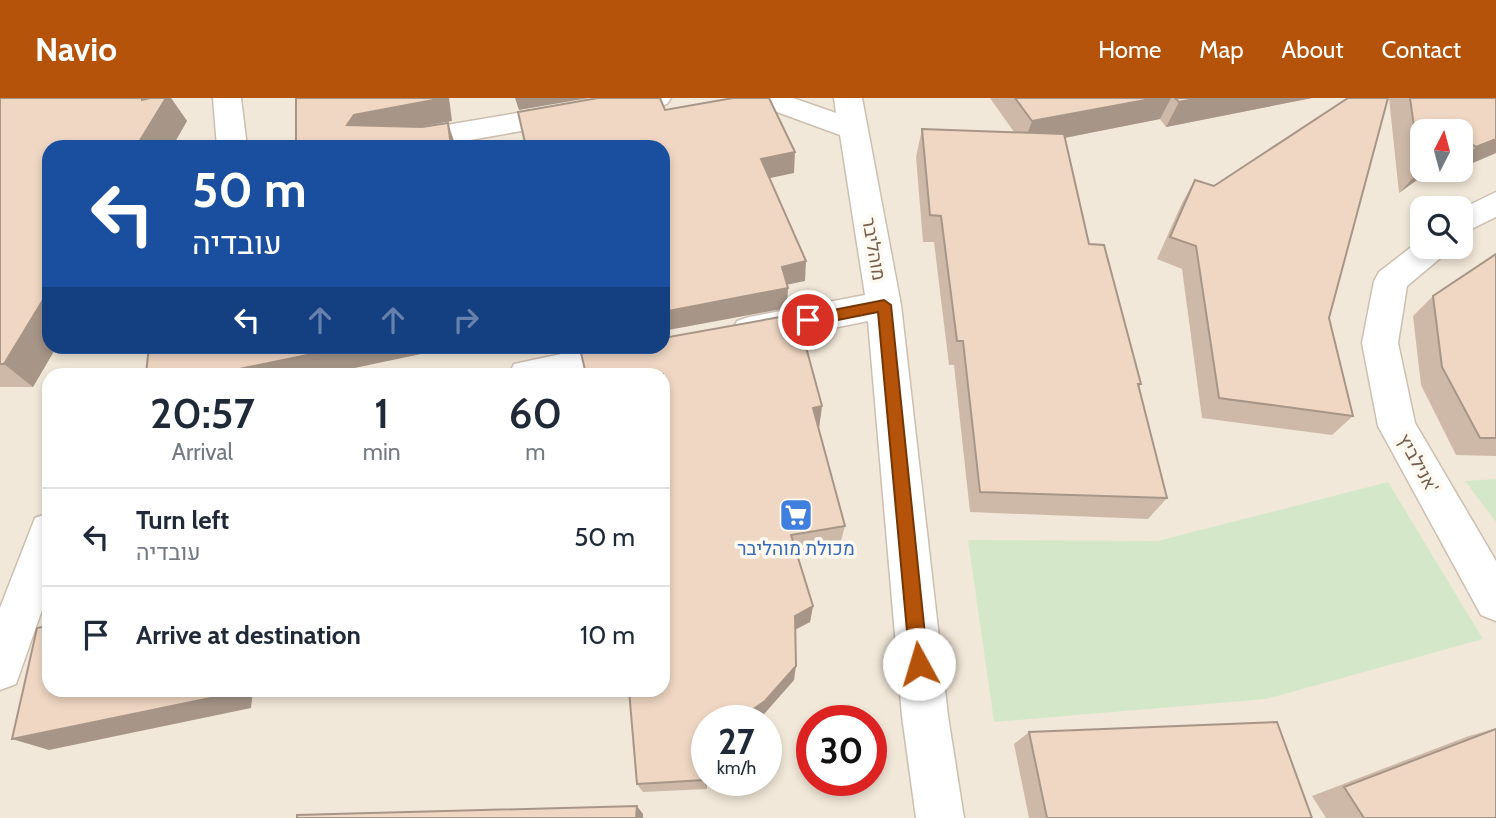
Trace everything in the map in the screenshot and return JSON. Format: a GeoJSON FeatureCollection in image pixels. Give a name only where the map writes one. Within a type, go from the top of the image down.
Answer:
{"type":"FeatureCollection","features":[{"type":"Feature","properties":{"kind":"street"},"geometry":{"type":"LineString","coordinates":[[227,98],[231,140]]}},
{"type":"Feature","properties":{"kind":"street"},"geometry":{"type":"LineString","coordinates":[[416,140],[657,98]]}},
{"type":"Feature","properties":{"kind":"street"},"geometry":{"type":"LineString","coordinates":[[765,98],[851,114]]}},
{"type":"Feature","properties":{"kind":"street","name":"מוהליבר"},"geometry":{"type":"LineString","coordinates":[[851,114],[884,305],[923,703],[940,818]]}},
{"type":"Feature","properties":{"kind":"street"},"geometry":{"type":"LineString","coordinates":[[1473,216],[1496,202]]}},
{"type":"Feature","properties":{"kind":"street","name":"אנילביץ'"},"geometry":{"type":"LineString","coordinates":[[1418,259],[1391,281],[1380,343],[1397,426],[1496,601]]}},
{"type":"Feature","properties":{"kind":"street"},"geometry":{"type":"LineString","coordinates":[[712,339],[884,305]]}},
{"type":"Feature","properties":{"kind":"street"},"geometry":{"type":"LineString","coordinates":[[558,368],[631,354]]}},
{"type":"Feature","properties":{"kind":"street"},"geometry":{"type":"LineString","coordinates":[[0,668],[42,551]]}},
{"type":"Feature","properties":{"kind":"shaded area"},"geometry":{"type":"Polygon","coordinates":[[[0,98],[1496,98],[1496,818],[0,818],[0,98]]]}},
{"type":"Feature","properties":{"kind":"green space"},"geometry":{"type":"Polygon","coordinates":[[[1496,479],[1496,522],[1465,481],[1496,479]]]}},
{"type":"Feature","properties":{"kind":"green space"},"geometry":{"type":"Polygon","coordinates":[[[1388,482],[1483,639],[1266,699],[994,722],[968,540],[1158,541],[1388,482]]]}},
{"type":"Feature","properties":{"kind":"building"},"geometry":{"type":"Polygon","coordinates":[[[0,98],[166,98],[140,140],[42,140],[42,302],[4,364],[0,364],[0,98]]]}},
{"type":"Feature","properties":{"kind":"building"},"geometry":{"type":"Polygon","coordinates":[[[296,98],[444,98],[354,115],[347,125],[422,127],[448,123],[450,140],[296,140],[296,98]]]}},
{"type":"Feature","properties":{"kind":"building"},"geometry":{"type":"Polygon","coordinates":[[[598,98],[660,98],[665,110],[733,98],[769,98],[795,152],[761,159],[806,261],[782,267],[788,288],[670,311],[670,140],[524,140],[518,112],[598,98]]]}},
{"type":"Feature","properties":{"kind":"building"},"geometry":{"type":"Polygon","coordinates":[[[1015,98],[1156,98],[1032,121],[1015,98]]]}},
{"type":"Feature","properties":{"kind":"building"},"geometry":{"type":"Polygon","coordinates":[[[1175,98],[1199,98],[1179,102],[1175,98]]]}},
{"type":"Feature","properties":{"kind":"building"},"geometry":{"type":"Polygon","coordinates":[[[1348,98],[1388,98],[1329,318],[1353,416],[1219,398],[1196,246],[1170,237],[1195,180],[1214,186],[1348,98]]]}},
{"type":"Feature","properties":{"kind":"building"},"geometry":{"type":"Polygon","coordinates":[[[1410,98],[1496,98],[1496,139],[1476,147],[1474,119],[1413,119],[1410,98]]]}},
{"type":"Feature","properties":{"kind":"building"},"geometry":{"type":"Polygon","coordinates":[[[922,129],[1064,134],[1089,244],[1104,245],[1141,384],[1138,384],[1167,498],[980,492],[963,341],[957,341],[941,216],[930,215],[922,129]]]}},
{"type":"Feature","properties":{"kind":"building"},"geometry":{"type":"Polygon","coordinates":[[[1496,254],[1496,438],[1480,438],[1442,367],[1433,296],[1496,254]]]}},
{"type":"Feature","properties":{"kind":"building"},"geometry":{"type":"Polygon","coordinates":[[[797,314],[822,406],[813,408],[845,526],[791,535],[813,606],[795,616],[796,666],[759,705],[691,705],[691,781],[637,784],[630,697],[670,697],[670,368],[585,368],[581,354],[670,354],[670,337],[797,314]]]}},
{"type":"Feature","properties":{"kind":"building"},"geometry":{"type":"Polygon","coordinates":[[[148,354],[312,354],[244,368],[147,368],[148,354]]]}},
{"type":"Feature","properties":{"kind":"building"},"geometry":{"type":"Polygon","coordinates":[[[42,627],[42,697],[215,697],[12,739],[37,628],[42,627]]]}},
{"type":"Feature","properties":{"kind":"building"},"geometry":{"type":"Polygon","coordinates":[[[1277,722],[1312,818],[1047,818],[1029,732],[1277,722]]]}},
{"type":"Feature","properties":{"kind":"building"},"geometry":{"type":"Polygon","coordinates":[[[1496,729],[1496,818],[1364,818],[1344,787],[1496,729]]]}},
{"type":"Feature","properties":{"kind":"building"},"geometry":{"type":"Polygon","coordinates":[[[637,806],[636,818],[297,818],[297,815],[637,806]]]}},
{"type":"Feature","properties":{"kind":"place","name":"מכולת מוהליבר"},"geometry":{"type":"Point","coordinates":[796,515]}},
{"type":"Feature","properties":{"kind":"route"},"geometry":{"type":"LineString","coordinates":[[808,320],[884,305],[919,664]]}}]}
